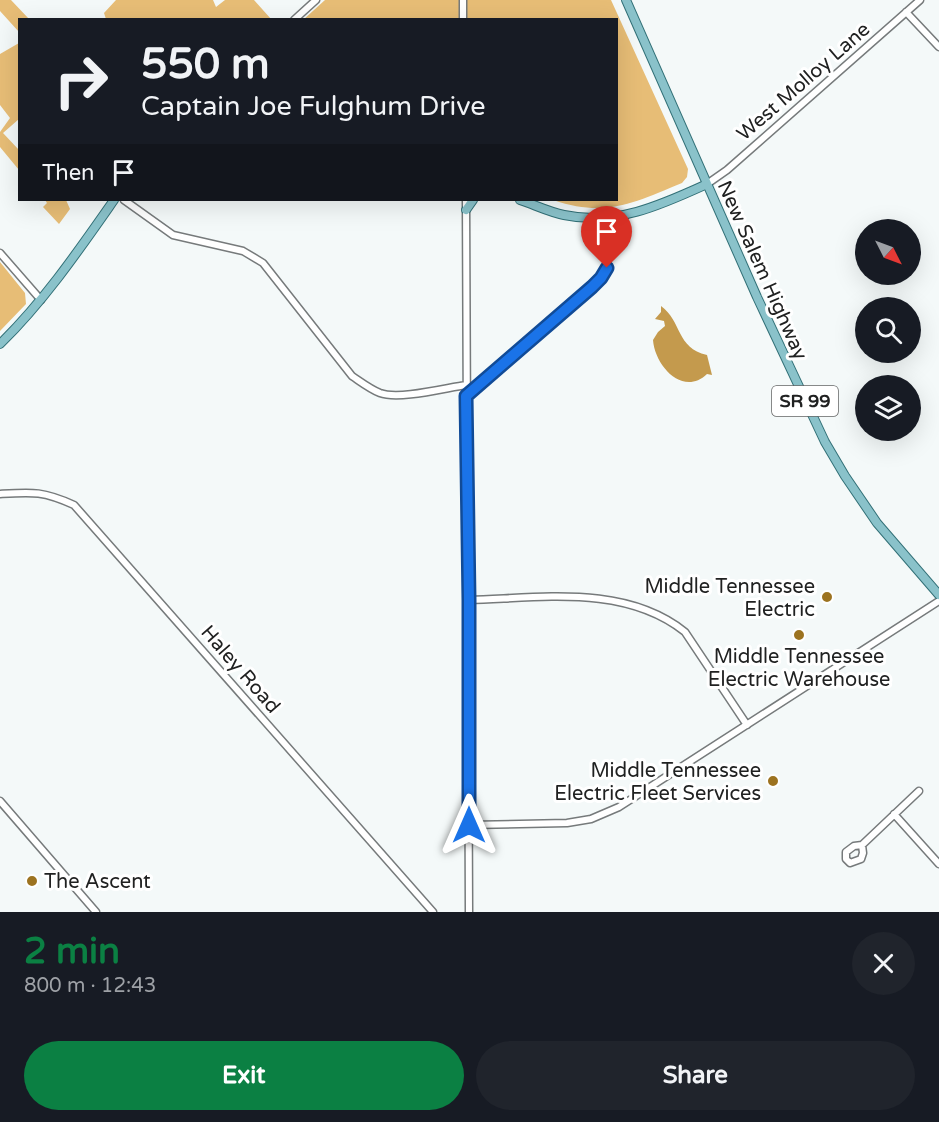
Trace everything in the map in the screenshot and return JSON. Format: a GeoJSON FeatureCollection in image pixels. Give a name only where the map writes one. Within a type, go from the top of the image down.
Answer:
{"type":"FeatureCollection","features":[{"type":"Feature","properties":{"kind":"main road","name":"New Salem Highway"},"geometry":{"type":"LineString","coordinates":[[626,0],[825,442],[845,477],[877,523],[939,595]]}},
{"type":"Feature","properties":{"kind":"main road"},"geometry":{"type":"LineString","coordinates":[[523,201],[562,214],[592,218],[626,215],[644,211],[707,184]]}},
{"type":"Feature","properties":{"kind":"main road"},"geometry":{"type":"LineString","coordinates":[[0,344],[41,300],[68,266],[113,201]]}},
{"type":"Feature","properties":{"kind":"main road"},"geometry":{"type":"LineString","coordinates":[[466,210],[472,201]]}},
{"type":"Feature","properties":{"kind":"street"},"geometry":{"type":"LineString","coordinates":[[296,18],[316,0]]}},
{"type":"Feature","properties":{"kind":"street"},"geometry":{"type":"LineString","coordinates":[[463,0],[463,18]]}},
{"type":"Feature","properties":{"kind":"street","name":"West Molloy Lane"},"geometry":{"type":"LineString","coordinates":[[707,184],[727,170],[920,0]]}},
{"type":"Feature","properties":{"kind":"street"},"geometry":{"type":"LineString","coordinates":[[906,12],[939,47]]}},
{"type":"Feature","properties":{"kind":"street"},"geometry":{"type":"LineString","coordinates":[[125,201],[173,235],[243,251],[263,263],[352,375],[371,389],[382,394],[400,395],[466,385]]}},
{"type":"Feature","properties":{"kind":"street"},"geometry":{"type":"LineString","coordinates":[[466,201],[470,912]]}},
{"type":"Feature","properties":{"kind":"street"},"geometry":{"type":"LineString","coordinates":[[609,237],[626,215]]}},
{"type":"Feature","properties":{"kind":"street"},"geometry":{"type":"LineString","coordinates":[[466,396],[601,278],[607,268],[609,258],[609,237],[607,232],[592,218]]}},
{"type":"Feature","properties":{"kind":"street"},"geometry":{"type":"LineString","coordinates":[[0,253],[41,300]]}},
{"type":"Feature","properties":{"kind":"street","name":"Haley Road"},"geometry":{"type":"LineString","coordinates":[[0,494],[30,492],[52,495],[74,505],[433,912]]}},
{"type":"Feature","properties":{"kind":"street"},"geometry":{"type":"LineString","coordinates":[[469,600],[609,599],[654,612],[685,632],[747,725]]}},
{"type":"Feature","properties":{"kind":"street"},"geometry":{"type":"LineString","coordinates":[[469,825],[545,824],[591,819],[619,807],[939,601]]}},
{"type":"Feature","properties":{"kind":"street"},"geometry":{"type":"LineString","coordinates":[[862,845],[919,791]]}},
{"type":"Feature","properties":{"kind":"street"},"geometry":{"type":"LineString","coordinates":[[0,801],[96,912]]}},
{"type":"Feature","properties":{"kind":"street"},"geometry":{"type":"LineString","coordinates":[[894,814],[939,864]]}},
{"type":"Feature","properties":{"kind":"shaded area"},"geometry":{"type":"Polygon","coordinates":[[[0,0],[11,0],[28,18],[18,18],[18,31],[0,11],[0,0]]]}},
{"type":"Feature","properties":{"kind":"shaded area"},"geometry":{"type":"Polygon","coordinates":[[[116,0],[213,0],[216,7],[225,0],[254,0],[270,18],[106,18],[104,13],[116,0]]]}},
{"type":"Feature","properties":{"kind":"shaded area"},"geometry":{"type":"Polygon","coordinates":[[[325,0],[460,0],[460,18],[305,18],[325,0]]]}},
{"type":"Feature","properties":{"kind":"shaded area"},"geometry":{"type":"Polygon","coordinates":[[[466,0],[611,0],[688,169],[687,177],[682,183],[649,197],[619,206],[589,208],[557,201],[618,201],[618,18],[466,18],[466,0]]]}},
{"type":"Feature","properties":{"kind":"shaded area"},"geometry":{"type":"Polygon","coordinates":[[[18,44],[18,120],[3,133],[18,149],[18,169],[0,147],[0,132],[10,118],[0,105],[0,54],[18,44]]]}},
{"type":"Feature","properties":{"kind":"shaded area"},"geometry":{"type":"Polygon","coordinates":[[[46,201],[66,201],[70,209],[59,224],[43,207],[47,203],[46,201]]]}},
{"type":"Feature","properties":{"kind":"shaded area"},"geometry":{"type":"Polygon","coordinates":[[[0,262],[25,293],[26,304],[0,331],[0,262]]]}},
{"type":"Feature","properties":{"kind":"shaded area"},"geometry":{"type":"Polygon","coordinates":[[[661,306],[673,319],[684,340],[697,352],[707,355],[712,375],[707,374],[698,380],[689,382],[680,380],[672,375],[659,360],[653,340],[665,326],[664,321],[655,319],[661,312],[661,306]]]}},
{"type":"Feature","properties":{"kind":"place","name":"Middle Tennessee Electric"},"geometry":{"type":"Point","coordinates":[827,597]}},
{"type":"Feature","properties":{"kind":"place","name":"Middle Tennessee Electric Warehouse"},"geometry":{"type":"Point","coordinates":[799,635]}},
{"type":"Feature","properties":{"kind":"place","name":"Middle Tennessee Electric Fleet Services"},"geometry":{"type":"Point","coordinates":[773,781]}},
{"type":"Feature","properties":{"kind":"place","name":"The Ascent"},"geometry":{"type":"Point","coordinates":[32,881]}},
{"type":"Feature","properties":{"kind":"route"},"geometry":{"type":"LineString","coordinates":[[469,825],[466,396],[592,287],[607,268]]}}]}
